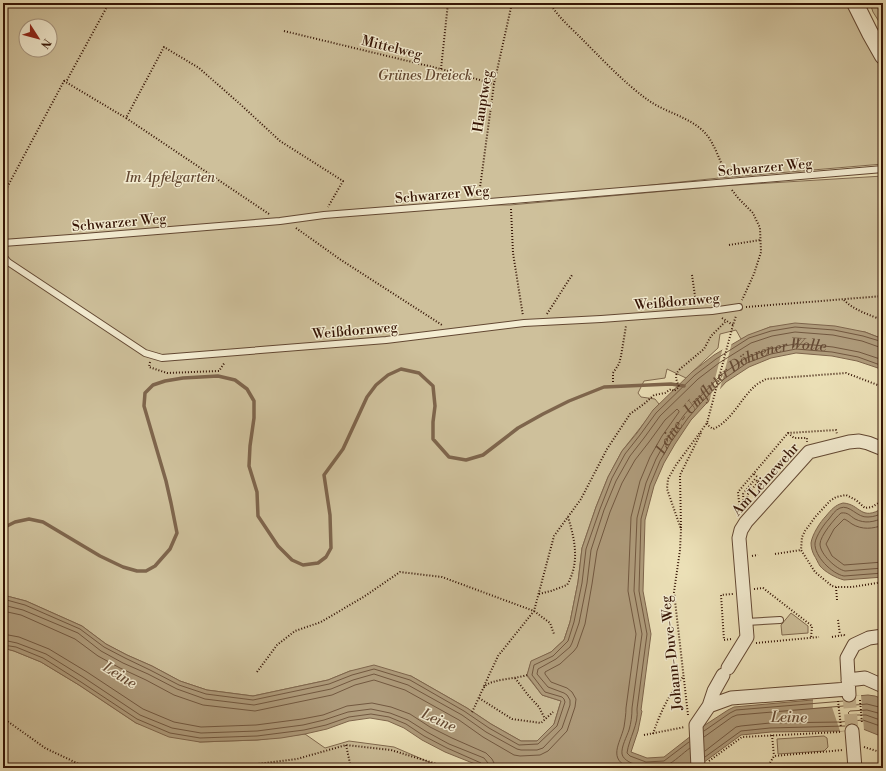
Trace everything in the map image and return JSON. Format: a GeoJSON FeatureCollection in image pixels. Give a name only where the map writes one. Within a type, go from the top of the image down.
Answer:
{"type":"FeatureCollection","features":[{"type":"Feature","properties":{"kind":"street"},"geometry":{"type":"LineString","coordinates":[[855,3],[883,56]]}},
{"type":"Feature","properties":{"kind":"street","name":"Am Leinewehr"},"geometry":{"type":"LineString","coordinates":[[696,725],[709,706],[714,691],[747,637],[739,538],[741,530],[746,522],[809,452],[859,441],[883,449]]}},
{"type":"Feature","properties":{"kind":"street"},"geometry":{"type":"LineString","coordinates":[[848,691],[847,658],[854,645],[869,638],[883,636]]}},
{"type":"Feature","properties":{"kind":"street"},"geometry":{"type":"LineString","coordinates":[[709,706],[731,698],[848,691],[865,678],[883,686]]}},
{"type":"Feature","properties":{"kind":"street"},"geometry":{"type":"LineString","coordinates":[[696,725],[698,768]]}},
{"type":"Feature","properties":{"kind":"street"},"geometry":{"type":"LineString","coordinates":[[852,729],[855,768]]}},
{"type":"Feature","properties":{"kind":"lane","name":"Schwarzer Weg"},"geometry":{"type":"LineString","coordinates":[[3,243],[280,221],[324,215],[478,204],[883,169]]}},
{"type":"Feature","properties":{"kind":"lane","name":"Weißdornweg"},"geometry":{"type":"LineString","coordinates":[[3,256],[8,262],[145,353],[162,358],[386,340],[524,323],[712,311],[739,307]]}},
{"type":"Feature","properties":{"kind":"lane"},"geometry":{"type":"LineString","coordinates":[[746,622],[780,620]]}},
{"type":"Feature","properties":{"kind":"path"},"geometry":{"type":"LineString","coordinates":[[3,196],[64,81],[67,80],[109,3]]}},
{"type":"Feature","properties":{"kind":"path"},"geometry":{"type":"LineString","coordinates":[[441,69],[448,3]]}},
{"type":"Feature","properties":{"kind":"path","name":"Hauptweg"},"geometry":{"type":"LineString","coordinates":[[478,204],[494,84],[512,3]]}},
{"type":"Feature","properties":{"kind":"path"},"geometry":{"type":"LineString","coordinates":[[550,3],[561,18],[612,69],[648,100],[697,126],[707,134],[728,182],[738,198],[753,214],[760,228],[761,252],[759,260],[739,307],[731,331],[708,423],[709,426],[713,429],[719,427],[756,386],[766,379],[846,373],[883,387]]}},
{"type":"Feature","properties":{"kind":"path","name":"Mittelweg"},"geometry":{"type":"LineString","coordinates":[[284,31],[441,69],[494,84]]}},
{"type":"Feature","properties":{"kind":"path"},"geometry":{"type":"LineString","coordinates":[[126,118],[164,47],[199,68],[280,141],[343,180],[324,215]]}},
{"type":"Feature","properties":{"kind":"path"},"geometry":{"type":"LineString","coordinates":[[64,81],[126,118],[280,221],[296,228],[341,260],[454,332]]}},
{"type":"Feature","properties":{"kind":"path"},"geometry":{"type":"LineString","coordinates":[[510,201],[513,253],[524,323]]}},
{"type":"Feature","properties":{"kind":"path"},"geometry":{"type":"LineString","coordinates":[[729,245],[760,240]]}},
{"type":"Feature","properties":{"kind":"path"},"geometry":{"type":"LineString","coordinates":[[542,322],[572,274]]}},
{"type":"Feature","properties":{"kind":"path"},"geometry":{"type":"LineString","coordinates":[[692,275],[696,312]]}},
{"type":"Feature","properties":{"kind":"path"},"geometry":{"type":"LineString","coordinates":[[739,307],[883,296]]}},
{"type":"Feature","properties":{"kind":"path"},"geometry":{"type":"LineString","coordinates":[[844,300],[847,304],[870,316],[883,320]]}},
{"type":"Feature","properties":{"kind":"path"},"geometry":{"type":"LineString","coordinates":[[613,382],[613,373],[619,364],[626,326],[631,317]]}},
{"type":"Feature","properties":{"kind":"path"},"geometry":{"type":"LineString","coordinates":[[472,712],[498,656],[534,611],[554,536],[581,500],[607,449],[630,414],[654,395],[665,394],[671,389],[674,391],[679,387],[676,372],[704,349],[711,336],[726,321]]}},
{"type":"Feature","properties":{"kind":"path"},"geometry":{"type":"LineString","coordinates":[[151,355],[149,367],[167,373],[219,371],[230,353]]}},
{"type":"Feature","properties":{"kind":"path","name":"Johann-Duve-Weg"},"geometry":{"type":"LineString","coordinates":[[696,725],[688,717],[674,592],[680,550],[681,529],[666,489],[668,479],[676,465],[708,423]]}},
{"type":"Feature","properties":{"kind":"path"},"geometry":{"type":"LineString","coordinates":[[681,529],[680,475],[703,429]]}},
{"type":"Feature","properties":{"kind":"path"},"geometry":{"type":"LineString","coordinates":[[760,480],[758,482],[755,479],[743,494],[744,511],[740,512],[738,492],[788,433],[836,430],[837,435]]}},
{"type":"Feature","properties":{"kind":"path"},"geometry":{"type":"LineString","coordinates":[[788,433],[794,438],[807,438]]}},
{"type":"Feature","properties":{"kind":"path"},"geometry":{"type":"LineString","coordinates":[[754,473],[774,491]]}},
{"type":"Feature","properties":{"kind":"path"},"geometry":{"type":"LineString","coordinates":[[883,500],[872,507],[865,508],[856,500],[846,495],[836,497],[830,501],[805,531],[802,537],[801,550],[815,572],[832,586],[852,587],[883,582]]}},
{"type":"Feature","properties":{"kind":"path"},"geometry":{"type":"LineString","coordinates":[[538,594],[567,586],[573,573],[575,550],[574,534],[568,517]]}},
{"type":"Feature","properties":{"kind":"path"},"geometry":{"type":"LineString","coordinates":[[775,554],[801,550]]}},
{"type":"Feature","properties":{"kind":"path"},"geometry":{"type":"LineString","coordinates":[[257,672],[277,645],[295,631],[321,622],[365,596],[400,572],[442,577],[534,611],[550,623],[554,634]]}},
{"type":"Feature","properties":{"kind":"path"},"geometry":{"type":"LineString","coordinates":[[836,587],[837,600]]}},
{"type":"Feature","properties":{"kind":"path"},"geometry":{"type":"LineString","coordinates":[[811,638],[812,626],[763,588],[721,595],[724,640],[733,639],[742,644],[811,638],[819,637]]}},
{"type":"Feature","properties":{"kind":"path"},"geometry":{"type":"LineString","coordinates":[[838,620],[840,635]]}},
{"type":"Feature","properties":{"kind":"path"},"geometry":{"type":"LineString","coordinates":[[484,686],[492,682],[520,678],[527,675]]}},
{"type":"Feature","properties":{"kind":"path"},"geometry":{"type":"LineString","coordinates":[[653,734],[664,705],[683,676]]}},
{"type":"Feature","properties":{"kind":"path"},"geometry":{"type":"LineString","coordinates":[[515,678],[539,707],[545,719]]}},
{"type":"Feature","properties":{"kind":"path"},"geometry":{"type":"LineString","coordinates":[[848,691],[852,729]]}},
{"type":"Feature","properties":{"kind":"path"},"geometry":{"type":"LineString","coordinates":[[848,691],[852,729]]}},
{"type":"Feature","properties":{"kind":"path"},"geometry":{"type":"LineString","coordinates":[[479,698],[512,719],[540,723],[553,712]]}},
{"type":"Feature","properties":{"kind":"path"},"geometry":{"type":"LineString","coordinates":[[3,718],[45,748],[81,765],[98,768]]}},
{"type":"Feature","properties":{"kind":"path"},"geometry":{"type":"LineString","coordinates":[[644,735],[696,725]]}},
{"type":"Feature","properties":{"kind":"path"},"geometry":{"type":"LineString","coordinates":[[721,752],[742,737],[852,729]]}},
{"type":"Feature","properties":{"kind":"path"},"geometry":{"type":"LineString","coordinates":[[767,768],[774,756],[772,735]]}},
{"type":"Feature","properties":{"kind":"path"},"geometry":{"type":"LineString","coordinates":[[346,745],[352,768]]}},
{"type":"Feature","properties":{"kind":"path"},"geometry":{"type":"LineString","coordinates":[[226,768],[297,759],[346,745],[391,750],[450,768]]}},
{"type":"Feature","properties":{"kind":"path"},"geometry":{"type":"LineString","coordinates":[[774,756],[842,750],[863,746],[883,753]]}},
{"type":"Feature","properties":{"kind":"green space"},"geometry":{"type":"Polygon","coordinates":[[[3,3],[851,3],[873,54],[883,66],[883,164],[719,178],[480,203],[480,205],[510,205],[721,186],[883,176],[883,339],[865,332],[770,327],[741,339],[736,330],[720,334],[718,348],[686,378],[667,369],[665,378],[644,381],[638,393],[641,397],[655,399],[659,404],[622,451],[608,477],[582,548],[578,582],[570,622],[564,640],[551,652],[531,662],[527,676],[542,695],[561,701],[554,724],[537,741],[521,741],[411,676],[350,671],[328,680],[253,696],[207,690],[180,681],[127,655],[106,644],[82,626],[26,601],[3,595],[3,3]]]}},
{"type":"Feature","properties":{"kind":"green space"},"geometry":{"type":"Polygon","coordinates":[[[870,3],[883,3],[883,28],[873,12],[870,3]]]}},
{"type":"Feature","properties":{"kind":"green space"},"geometry":{"type":"Polygon","coordinates":[[[791,613],[808,626],[808,633],[782,635],[781,625],[791,613]]]}},
{"type":"Feature","properties":{"kind":"green space"},"geometry":{"type":"Polygon","coordinates":[[[3,648],[41,662],[136,723],[200,742],[257,740],[305,734],[325,748],[349,741],[394,747],[443,768],[3,768],[3,648]]]}},
{"type":"Feature","properties":{"kind":"green space"},"geometry":{"type":"Polygon","coordinates":[[[824,736],[827,738],[828,747],[824,751],[778,754],[777,739],[824,736]]]}},
{"type":"Feature","properties":{"kind":"water","name":"Leine"},"geometry":{"type":"Polygon","coordinates":[[[795,323],[835,326],[865,332],[883,339],[883,370],[857,361],[832,356],[796,353],[771,358],[749,367],[726,382],[691,420],[675,444],[664,463],[654,486],[645,520],[643,591],[651,634],[642,711],[638,731],[631,752],[647,758],[664,757],[705,725],[734,707],[868,695],[883,699],[883,737],[863,729],[840,731],[771,732],[741,735],[696,768],[485,768],[445,752],[422,740],[404,728],[388,721],[370,718],[349,721],[327,729],[281,738],[200,742],[169,737],[136,723],[41,662],[3,648],[3,595],[26,601],[82,626],[106,644],[127,655],[180,681],[207,690],[253,696],[328,680],[350,671],[374,665],[411,676],[521,741],[537,741],[554,724],[561,701],[542,695],[527,675],[531,661],[551,652],[564,640],[570,622],[578,582],[582,548],[608,477],[622,451],[653,410],[692,372],[714,355],[748,335],[770,327],[795,323]]]}},
{"type":"Feature","properties":{"kind":"water"},"geometry":{"type":"Polygon","coordinates":[[[843,503],[854,506],[865,513],[875,512],[883,508],[883,577],[844,580],[828,573],[822,568],[813,554],[811,543],[819,525],[835,506],[843,503]]]}},
{"type":"Feature","properties":{"kind":"pier"},"geometry":{"type":"Polygon","coordinates":[[[732,342],[719,393],[709,403],[723,347],[732,342]]]}},
{"type":"Feature","properties":{"kind":"pier"},"geometry":{"type":"Polygon","coordinates":[[[861,695],[864,730],[840,731],[832,707],[813,708],[813,699],[861,695]]]}},
{"type":"Feature","properties":{"kind":"waterway"},"geometry":{"type":"LineString","coordinates":[[3,528],[15,522],[29,519],[43,522],[100,556],[123,567],[137,571],[146,571],[155,566],[170,549],[177,533],[166,481],[144,406],[145,393],[153,385],[165,381],[183,378],[218,376],[235,380],[247,389],[254,401],[254,418],[249,466],[257,492],[258,516],[278,546],[292,560],[303,565],[318,563],[326,557],[331,548],[330,515],[324,475],[343,449],[367,397],[376,385],[388,375],[401,369],[419,373],[433,386],[435,406],[433,439],[449,457],[466,460],[483,455],[518,428],[543,414],[569,401],[604,387],[671,384],[684,386]]}},
{"type":"Feature","properties":{"kind":"tunnel"},"geometry":{"type":"LineString","coordinates":[[849,695],[852,731]]}},
{"type":"Feature","properties":{"kind":"park label","name":"Grünes Dreieck"},"geometry":{"type":"Point","coordinates":[425,75]}},
{"type":"Feature","properties":{"kind":"park label","name":"Im Apfelgarten"},"geometry":{"type":"Point","coordinates":[170,177]}},
{"type":"Feature","properties":{"kind":"water label","name":"Leine - Umfluter Döhrener Wolle"},"geometry":{"type":"Point","coordinates":[743,398]}}]}
